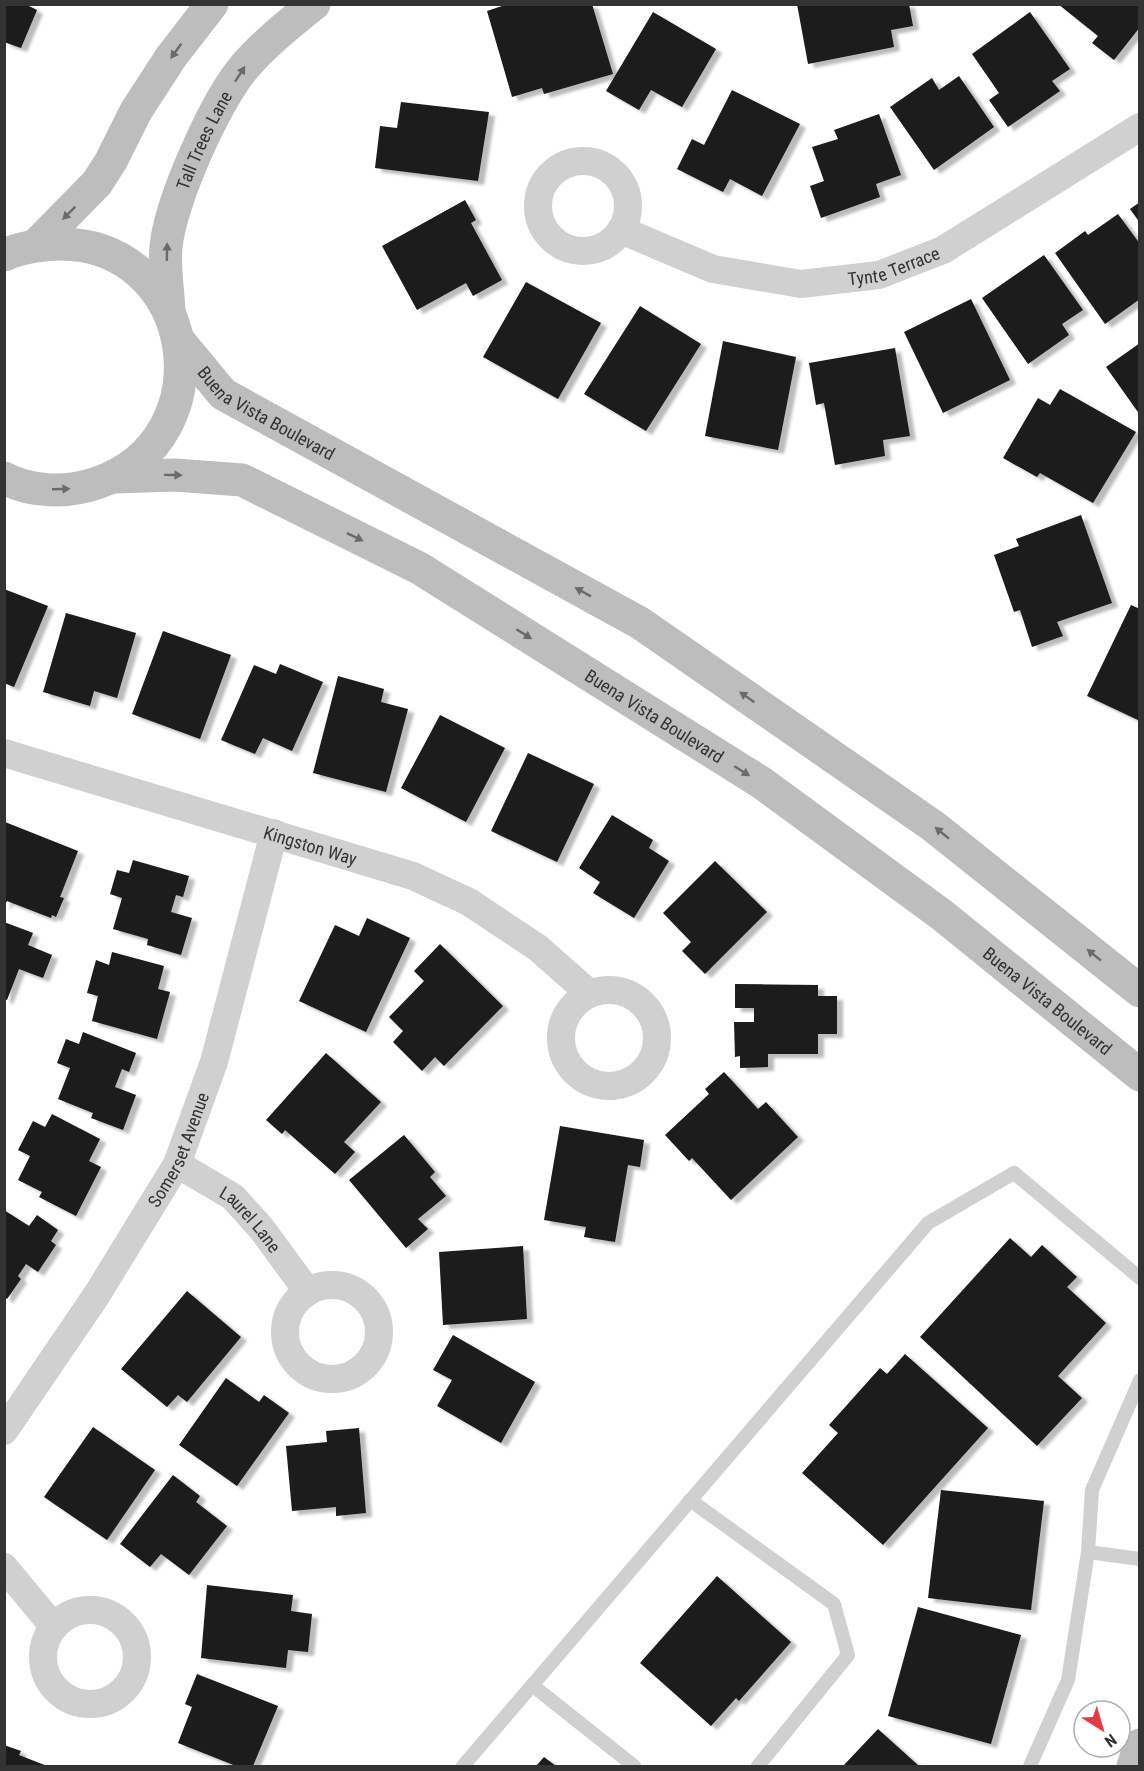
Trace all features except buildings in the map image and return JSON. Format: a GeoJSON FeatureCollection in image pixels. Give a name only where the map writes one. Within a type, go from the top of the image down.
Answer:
{"type":"FeatureCollection","features":[{"type":"Feature","properties":{"kind":"main road"},"geometry":{"type":"LineString","coordinates":[[36,245],[97,183],[159,75],[212,4]]}},
{"type":"Feature","properties":{"kind":"main road","name":"Tall Trees Lane"},"geometry":{"type":"LineString","coordinates":[[170,311],[166,247],[193,158],[219,107],[245,65],[295,10]]}},
{"type":"Feature","properties":{"kind":"main road","name":"Buena Vista Boulevard"},"geometry":{"type":"LineString","coordinates":[[4,255],[36,245],[76,244],[114,255],[146,279],[170,311],[180,342],[182,382],[170,420],[147,453],[115,477],[81,489],[45,490],[4,478]]}},
{"type":"Feature","properties":{"kind":"main road","name":"Buena Vista Boulevard"},"geometry":{"type":"LineString","coordinates":[[180,342],[224,394],[640,623],[933,826],[1140,991]]}},
{"type":"Feature","properties":{"kind":"main road","name":"Buena Vista Boulevard"},"geometry":{"type":"LineString","coordinates":[[115,477],[175,475],[242,480],[419,568],[762,783],[942,915],[1140,1075]]}},
{"type":"Feature","properties":{"kind":"main road"},"geometry":{"type":"LineString","coordinates":[[1133,1767],[1140,1745]]}},
{"type":"Feature","properties":{"kind":"street","name":"Tynte Terrace"},"geometry":{"type":"LineString","coordinates":[[621,230],[713,269],[724,271],[801,284],[879,274],[943,250],[1140,127]]}},
{"type":"Feature","properties":{"kind":"street","name":"Kingston Way"},"geometry":{"type":"LineString","coordinates":[[4,753],[413,876],[469,902],[538,948],[589,993]]}},
{"type":"Feature","properties":{"kind":"street","name":"Somerset Avenue"},"geometry":{"type":"LineString","coordinates":[[4,1431],[96,1296],[177,1164],[214,1062],[274,833]]}},
{"type":"Feature","properties":{"kind":"street","name":"Laurel Lane"},"geometry":{"type":"LineString","coordinates":[[177,1164],[233,1197],[261,1228],[308,1292]]}},
{"type":"Feature","properties":{"kind":"street"},"geometry":{"type":"LineString","coordinates":[[4,1567],[54,1627]]}},
{"type":"Feature","properties":{"kind":"lane"},"geometry":{"type":"LineString","coordinates":[[462,1767],[928,1223],[1014,1173],[1140,1278]]}},
{"type":"Feature","properties":{"kind":"lane"},"geometry":{"type":"LineString","coordinates":[[1030,1767],[1068,1680],[1088,1552],[1092,1490],[1140,1380]]}},
{"type":"Feature","properties":{"kind":"lane"},"geometry":{"type":"LineString","coordinates":[[690,1500],[834,1604],[848,1655],[758,1767]]}},
{"type":"Feature","properties":{"kind":"lane"},"geometry":{"type":"LineString","coordinates":[[1088,1552],[1140,1559]]}},
{"type":"Feature","properties":{"kind":"lane"},"geometry":{"type":"LineString","coordinates":[[532,1685],[634,1767]]}}]}
